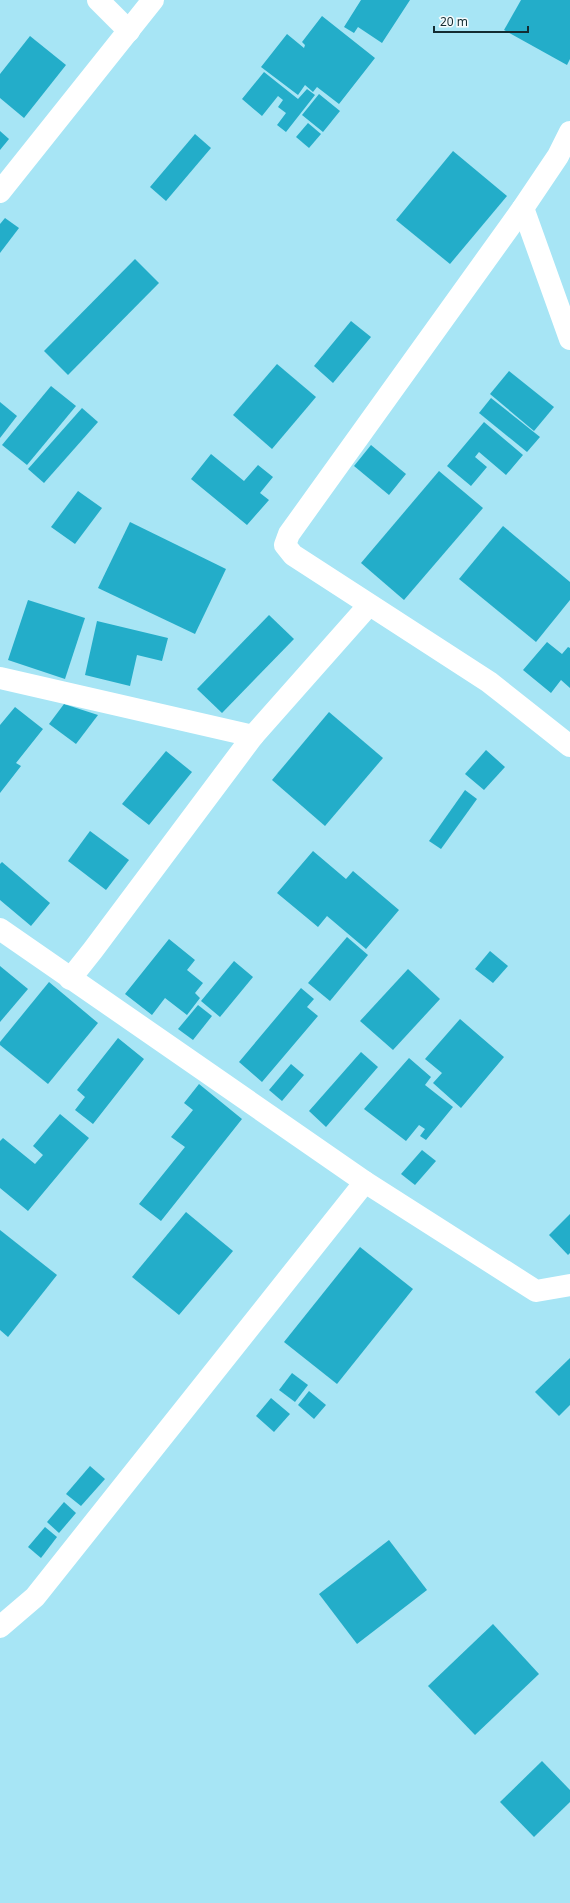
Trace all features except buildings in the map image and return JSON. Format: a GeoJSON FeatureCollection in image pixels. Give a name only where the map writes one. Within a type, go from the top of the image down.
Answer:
{"type":"FeatureCollection","features":[{"type":"Feature","properties":{"kind":"street"},"geometry":{"type":"LineString","coordinates":[[98,0],[129,31]]}},
{"type":"Feature","properties":{"kind":"street"},"geometry":{"type":"LineString","coordinates":[[0,192],[153,0]]}},
{"type":"Feature","properties":{"kind":"street"},"geometry":{"type":"LineString","coordinates":[[570,132],[558,156],[523,208],[289,534],[285,545],[292,555],[489,682],[570,746]]}},
{"type":"Feature","properties":{"kind":"street"},"geometry":{"type":"LineString","coordinates":[[523,208],[570,339]]}},
{"type":"Feature","properties":{"kind":"street"},"geometry":{"type":"LineString","coordinates":[[70,979],[253,736],[370,605]]}},
{"type":"Feature","properties":{"kind":"street"},"geometry":{"type":"LineString","coordinates":[[0,678],[253,736]]}},
{"type":"Feature","properties":{"kind":"street"},"geometry":{"type":"LineString","coordinates":[[0,929],[70,979],[222,1081],[365,1182],[536,1291],[567,1290]]}},
{"type":"Feature","properties":{"kind":"street"},"geometry":{"type":"LineString","coordinates":[[0,1627],[34,1597],[365,1182]]}}]}
